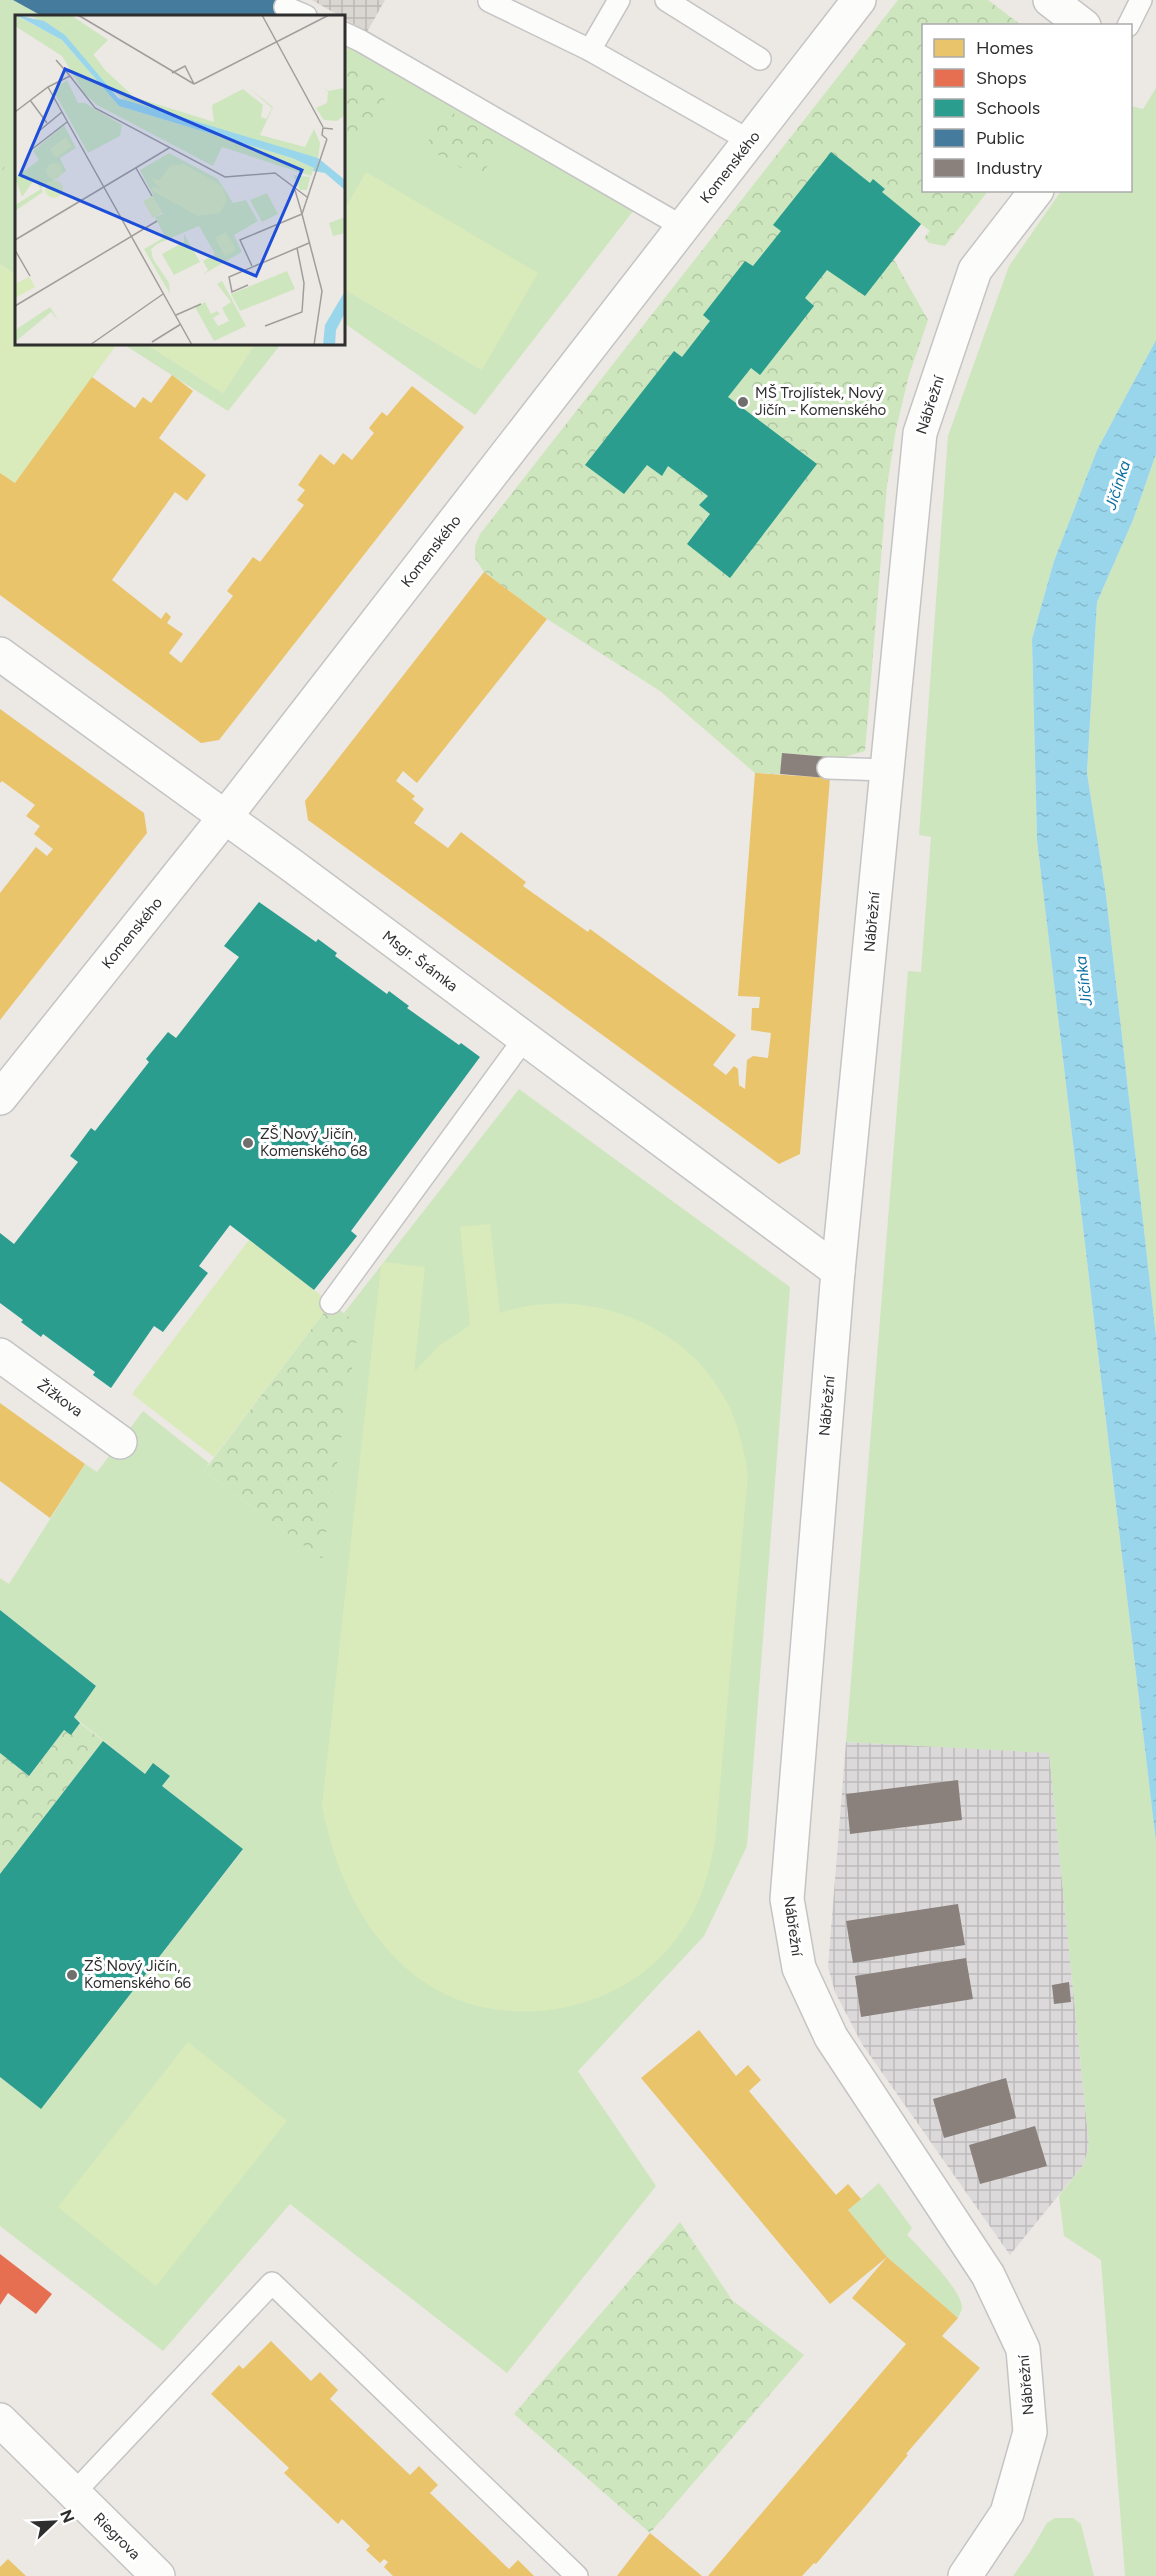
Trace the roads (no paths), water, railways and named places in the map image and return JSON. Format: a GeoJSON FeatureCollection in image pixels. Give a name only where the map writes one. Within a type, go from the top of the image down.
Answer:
{"type":"FeatureCollection","features":[{"type":"Feature","properties":{"kind":"street","name":"Komenského"},"geometry":{"type":"LineString","coordinates":[[0,1098],[225,817],[859,0]]}},
{"type":"Feature","properties":{"kind":"street"},"geometry":{"type":"LineString","coordinates":[[1050,0],[1081,24]]}},
{"type":"Feature","properties":{"kind":"street","name":"Nábřežní"},"geometry":{"type":"LineString","coordinates":[[965,2576],[1006,2513],[1030,2432],[1023,2349],[988,2275],[831,2037],[799,1968],[787,1899],[838,1270],[920,433],[975,270],[1035,192]]}},
{"type":"Feature","properties":{"kind":"street","name":"Msgr. Šrámka"},"geometry":{"type":"LineString","coordinates":[[0,654],[225,817],[838,1270]]}},
{"type":"Feature","properties":{"kind":"street","name":"Žižkova"},"geometry":{"type":"LineString","coordinates":[[0,1355],[120,1442]]}},
{"type":"Feature","properties":{"kind":"street","name":"Riegrova"},"geometry":{"type":"LineString","coordinates":[[0,2420],[158,2576]]}},
{"type":"Feature","properties":{"kind":"lane"},"geometry":{"type":"LineString","coordinates":[[590,50],[619,0]]}},
{"type":"Feature","properties":{"kind":"lane"},"geometry":{"type":"LineString","coordinates":[[666,0],[760,59]]}},
{"type":"Feature","properties":{"kind":"lane"},"geometry":{"type":"LineString","coordinates":[[1129,24],[1141,0]]}},
{"type":"Feature","properties":{"kind":"lane"},"geometry":{"type":"LineString","coordinates":[[489,1],[590,50],[750,141]]}},
{"type":"Feature","properties":{"kind":"lane"},"geometry":{"type":"LineString","coordinates":[[285,7],[304,15]]}},
{"type":"Feature","properties":{"kind":"lane"},"geometry":{"type":"LineString","coordinates":[[345,34],[683,227]]}},
{"type":"Feature","properties":{"kind":"lane"},"geometry":{"type":"LineString","coordinates":[[828,768],[886,770]]}},
{"type":"Feature","properties":{"kind":"lane"},"geometry":{"type":"LineString","coordinates":[[331,1304],[524,1039]]}},
{"type":"Feature","properties":{"kind":"lane"},"geometry":{"type":"LineString","coordinates":[[74,2493],[272,2283],[577,2576]]}},
{"type":"Feature","properties":{"kind":"water","name":"Jičínka"},"geometry":{"type":"Polygon","coordinates":[[[1156,340],[1156,454],[1133,520],[1097,602],[1087,773],[1106,895],[1156,1336],[1156,1842],[1037,840],[1032,639],[1054,561],[1097,450],[1156,340]]]}},
{"type":"Feature","properties":{"kind":"place","name":"MŠ Trojlístek, Nový Jičín - Komenského"},"geometry":{"type":"Point","coordinates":[743,402]}},
{"type":"Feature","properties":{"kind":"place","name":"ZŠ Nový Jičín, Komenského 68"},"geometry":{"type":"Point","coordinates":[248,1143]}},
{"type":"Feature","properties":{"kind":"place","name":"ZŠ Nový Jičín, Komenského 66"},"geometry":{"type":"Point","coordinates":[72,1975]}}]}
